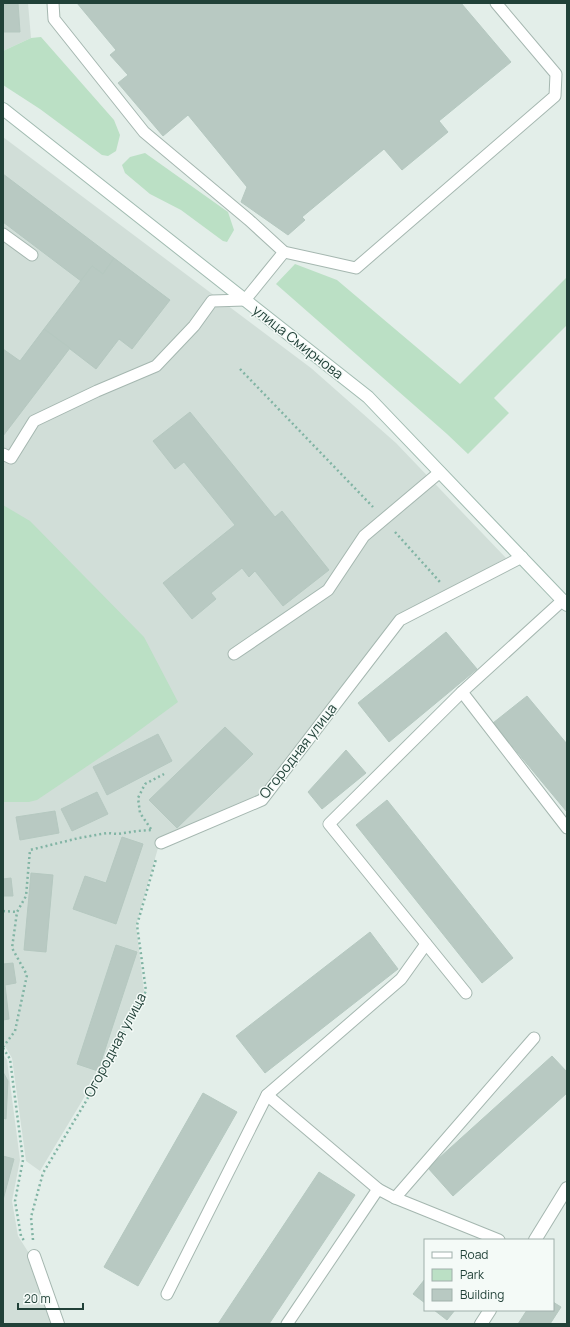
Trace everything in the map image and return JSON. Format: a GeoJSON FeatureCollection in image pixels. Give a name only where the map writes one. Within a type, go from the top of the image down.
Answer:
{"type":"FeatureCollection","features":[{"type":"Feature","properties":{"kind":"main road","name":"улица Смирнова"},"geometry":{"type":"LineString","coordinates":[[3,108],[368,397],[565,602]]}},
{"type":"Feature","properties":{"kind":"main road"},"geometry":{"type":"LineString","coordinates":[[537,1239],[567,1188]]}},
{"type":"Feature","properties":{"kind":"main road"},"geometry":{"type":"LineString","coordinates":[[34,1256],[58,1324]]}},
{"type":"Feature","properties":{"kind":"main road"},"geometry":{"type":"LineString","coordinates":[[481,1324],[489,1311]]}},
{"type":"Feature","properties":{"kind":"lane"},"geometry":{"type":"LineString","coordinates":[[53,3],[54,18],[144,132],[249,220],[284,252],[356,268],[555,96],[556,74],[496,3]]}},
{"type":"Feature","properties":{"kind":"lane"},"geometry":{"type":"LineString","coordinates":[[3,234],[32,255]]}},
{"type":"Feature","properties":{"kind":"lane"},"geometry":{"type":"LineString","coordinates":[[3,454],[11,458],[34,421],[97,391],[156,366],[194,326],[212,301],[245,300],[284,252]]}},
{"type":"Feature","properties":{"kind":"lane"},"geometry":{"type":"LineString","coordinates":[[234,654],[328,590],[364,536],[440,472]]}},
{"type":"Feature","properties":{"kind":"lane","name":"Огородная улица"},"geometry":{"type":"LineString","coordinates":[[161,843],[262,800],[400,620],[522,557]]}},
{"type":"Feature","properties":{"kind":"lane"},"geometry":{"type":"LineString","coordinates":[[466,993],[329,824],[462,692],[565,602]]}},
{"type":"Feature","properties":{"kind":"lane"},"geometry":{"type":"LineString","coordinates":[[462,692],[567,828]]}},
{"type":"Feature","properties":{"kind":"lane"},"geometry":{"type":"LineString","coordinates":[[167,1294],[267,1095],[401,978],[426,944]]}},
{"type":"Feature","properties":{"kind":"lane"},"geometry":{"type":"LineString","coordinates":[[395,1198],[534,1038]]}},
{"type":"Feature","properties":{"kind":"lane"},"geometry":{"type":"LineString","coordinates":[[267,1095],[378,1189],[395,1198],[497,1239]]}},
{"type":"Feature","properties":{"kind":"lane"},"geometry":{"type":"LineString","coordinates":[[287,1324],[378,1189]]}},
{"type":"Feature","properties":{"kind":"path"},"geometry":{"type":"LineString","coordinates":[[240,369],[384,519],[450,594]]}},
{"type":"Feature","properties":{"kind":"path"},"geometry":{"type":"LineString","coordinates":[[161,843],[140,813],[138,798],[145,784],[164,774]]}},
{"type":"Feature","properties":{"kind":"path"},"geometry":{"type":"LineString","coordinates":[[34,1256],[21,1236],[15,1201],[23,1160],[10,1059],[3,1048],[15,1031],[27,975],[12,948],[17,912],[26,896],[30,850],[107,833],[118,834],[137,830],[151,830]]}},
{"type":"Feature","properties":{"kind":"path","name":"Огородная улица"},"geometry":{"type":"LineString","coordinates":[[34,1256],[31,1217],[43,1173],[85,1103],[146,991],[137,925],[161,843]]}},
{"type":"Feature","properties":{"kind":"path"},"geometry":{"type":"LineString","coordinates":[[3,911],[17,912]]}},
{"type":"Feature","properties":{"kind":"shaded area"},"geometry":{"type":"Polygon","coordinates":[[[3,3],[28,3],[31,38],[3,51],[3,3]]]}},
{"type":"Feature","properties":{"kind":"shaded area"},"geometry":{"type":"Polygon","coordinates":[[[3,137],[311,368],[396,443],[506,558],[397,618],[260,797],[160,841],[136,925],[144,991],[82,1101],[40,1171],[26,1161],[12,1058],[3,1043],[3,137]]]}},
{"type":"Feature","properties":{"kind":"shaded area"},"geometry":{"type":"Polygon","coordinates":[[[3,1054],[7,1060],[20,1160],[12,1201],[18,1236],[32,1258],[55,1324],[3,1324],[3,1054]]]}},
{"type":"Feature","properties":{"kind":"green space"},"geometry":{"type":"Polygon","coordinates":[[[41,37],[114,120],[120,135],[116,151],[108,156],[102,155],[40,109],[3,85],[3,51],[31,38],[41,37]]]}},
{"type":"Feature","properties":{"kind":"green space"},"geometry":{"type":"Polygon","coordinates":[[[145,153],[228,212],[234,230],[227,242],[223,241],[181,210],[150,194],[125,173],[122,165],[130,157],[145,153]]]}},
{"type":"Feature","properties":{"kind":"green space"},"geometry":{"type":"Polygon","coordinates":[[[295,264],[337,280],[460,384],[567,277],[567,325],[494,398],[509,413],[468,454],[276,284],[295,264]]]}},
{"type":"Feature","properties":{"kind":"green space"},"geometry":{"type":"Polygon","coordinates":[[[3,505],[30,521],[144,637],[178,702],[129,738],[37,800],[29,802],[3,802],[3,505]]]}},
{"type":"Feature","properties":{"kind":"building"},"geometry":{"type":"Polygon","coordinates":[[[3,3],[18,3],[20,32],[3,32],[3,3]]]}},
{"type":"Feature","properties":{"kind":"building"},"geometry":{"type":"Polygon","coordinates":[[[77,3],[461,3],[511,62],[439,121],[448,132],[402,170],[384,149],[302,217],[305,220],[288,235],[241,202],[247,187],[188,115],[163,136],[118,83],[128,75],[110,55],[116,50],[77,3]]]}},
{"type":"Feature","properties":{"kind":"building"},"geometry":{"type":"Polygon","coordinates":[[[3,174],[114,258],[103,274],[92,266],[81,281],[3,222],[3,174]]]}},
{"type":"Feature","properties":{"kind":"building"},"geometry":{"type":"Polygon","coordinates":[[[114,258],[170,300],[132,349],[119,339],[96,369],[44,329],[92,266],[103,274],[114,258]]]}},
{"type":"Feature","properties":{"kind":"building"},"geometry":{"type":"Polygon","coordinates":[[[44,329],[70,348],[3,436],[3,349],[20,361],[44,329]]]}},
{"type":"Feature","properties":{"kind":"building"},"geometry":{"type":"Polygon","coordinates":[[[190,412],[275,517],[282,511],[329,570],[283,606],[255,571],[249,577],[242,568],[211,593],[216,599],[192,619],[163,583],[235,525],[184,462],[175,469],[153,441],[190,412]]]}},
{"type":"Feature","properties":{"kind":"building"},"geometry":{"type":"Polygon","coordinates":[[[446,632],[477,669],[389,742],[358,703],[446,632]]]}},
{"type":"Feature","properties":{"kind":"building"},"geometry":{"type":"Polygon","coordinates":[[[527,696],[567,744],[567,812],[493,723],[527,696]]]}},
{"type":"Feature","properties":{"kind":"building"},"geometry":{"type":"Polygon","coordinates":[[[225,727],[253,754],[177,828],[149,800],[225,727]]]}},
{"type":"Feature","properties":{"kind":"building"},"geometry":{"type":"Polygon","coordinates":[[[158,734],[172,761],[107,795],[93,767],[158,734]]]}},
{"type":"Feature","properties":{"kind":"building"},"geometry":{"type":"Polygon","coordinates":[[[346,750],[366,773],[322,809],[308,792],[346,750]]]}},
{"type":"Feature","properties":{"kind":"building"},"geometry":{"type":"Polygon","coordinates":[[[97,792],[108,814],[72,831],[61,809],[97,792]]]}},
{"type":"Feature","properties":{"kind":"building"},"geometry":{"type":"Polygon","coordinates":[[[387,800],[513,958],[482,983],[356,825],[387,800]]]}},
{"type":"Feature","properties":{"kind":"building"},"geometry":{"type":"Polygon","coordinates":[[[55,811],[59,833],[20,840],[16,817],[55,811]]]}},
{"type":"Feature","properties":{"kind":"building"},"geometry":{"type":"Polygon","coordinates":[[[122,837],[143,844],[116,924],[73,909],[85,876],[106,883],[122,837]]]}},
{"type":"Feature","properties":{"kind":"building"},"geometry":{"type":"Polygon","coordinates":[[[31,873],[53,875],[46,952],[24,950],[31,873]]]}},
{"type":"Feature","properties":{"kind":"building"},"geometry":{"type":"Polygon","coordinates":[[[11,878],[13,896],[3,896],[3,879],[11,878]]]}},
{"type":"Feature","properties":{"kind":"building"},"geometry":{"type":"Polygon","coordinates":[[[370,932],[398,969],[265,1073],[236,1036],[370,932]]]}},
{"type":"Feature","properties":{"kind":"building"},"geometry":{"type":"Polygon","coordinates":[[[116,945],[137,952],[98,1071],[77,1064],[116,945]]]}},
{"type":"Feature","properties":{"kind":"building"},"geometry":{"type":"Polygon","coordinates":[[[13,963],[16,983],[5,985],[9,1019],[3,1020],[3,964],[13,963]]]}},
{"type":"Feature","properties":{"kind":"building"},"geometry":{"type":"Polygon","coordinates":[[[552,1056],[567,1072],[567,1093],[453,1196],[428,1168],[552,1056]]]}},
{"type":"Feature","properties":{"kind":"building"},"geometry":{"type":"Polygon","coordinates":[[[3,1072],[8,1081],[6,1119],[3,1118],[3,1072]]]}},
{"type":"Feature","properties":{"kind":"building"},"geometry":{"type":"Polygon","coordinates":[[[203,1093],[237,1112],[138,1286],[104,1267],[203,1093]]]}},
{"type":"Feature","properties":{"kind":"building"},"geometry":{"type":"Polygon","coordinates":[[[3,1156],[14,1159],[3,1200],[3,1156]]]}},
{"type":"Feature","properties":{"kind":"building"},"geometry":{"type":"Polygon","coordinates":[[[319,1172],[355,1195],[269,1324],[218,1324],[319,1172]]]}},
{"type":"Feature","properties":{"kind":"building"},"geometry":{"type":"Polygon","coordinates":[[[424,1280],[424,1302],[413,1294],[424,1280]]]}},
{"type":"Feature","properties":{"kind":"building"},"geometry":{"type":"Polygon","coordinates":[[[554,1303],[561,1307],[550,1324],[518,1324],[526,1311],[554,1311],[554,1303]]]}},
{"type":"Feature","properties":{"kind":"building"},"geometry":{"type":"Polygon","coordinates":[[[435,1311],[454,1311],[447,1320],[435,1311]]]}}]}
